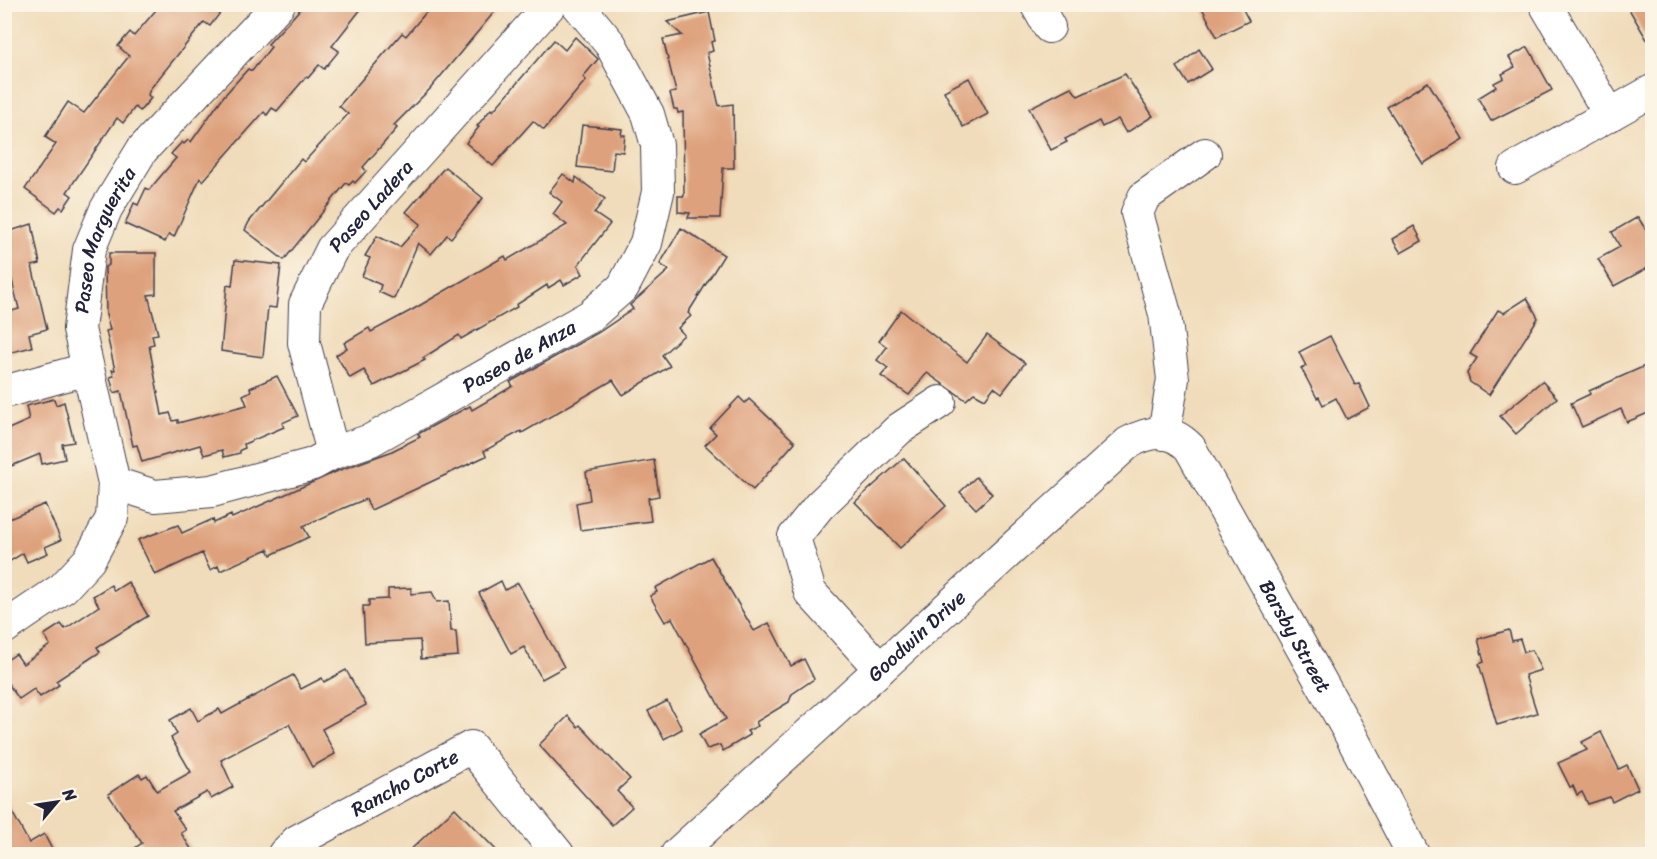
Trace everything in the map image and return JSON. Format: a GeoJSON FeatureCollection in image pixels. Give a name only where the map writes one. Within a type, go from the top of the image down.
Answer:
{"type":"FeatureCollection","features":[{"type":"Feature","properties":{"kind":"street","name":"Paseo Marguerita"},"geometry":{"type":"LineString","coordinates":[[4,628],[63,588],[89,560],[112,518],[114,483],[79,329],[89,250],[106,209],[142,150],[279,4]]}},
{"type":"Feature","properties":{"kind":"street","name":"Paseo Ladera"},"geometry":{"type":"LineString","coordinates":[[333,453],[304,343],[305,304],[332,249],[551,4]]}},
{"type":"Feature","properties":{"kind":"street","name":"Paseo de Anza"},"geometry":{"type":"LineString","coordinates":[[114,483],[155,496],[206,492],[313,464],[333,453],[371,440],[590,316],[624,287],[646,243],[653,216],[658,192],[657,145],[648,114],[611,45],[577,4]]}},
{"type":"Feature","properties":{"kind":"street"},"geometry":{"type":"LineString","coordinates":[[1545,4],[1610,115]]}},
{"type":"Feature","properties":{"kind":"street"},"geometry":{"type":"LineString","coordinates":[[1515,168],[1653,91]]}},
{"type":"Feature","properties":{"kind":"street"},"geometry":{"type":"LineString","coordinates":[[1164,434],[1173,379],[1165,314],[1137,213],[1144,197],[1205,154]]}},
{"type":"Feature","properties":{"kind":"street"},"geometry":{"type":"LineString","coordinates":[[4,392],[87,369]]}},
{"type":"Feature","properties":{"kind":"street"},"geometry":{"type":"LineString","coordinates":[[880,669],[810,592],[794,537],[819,506],[899,429],[940,402]]}},
{"type":"Feature","properties":{"kind":"street","name":"Goodwin Drive"},"geometry":{"type":"LineString","coordinates":[[677,855],[1128,443],[1146,433],[1164,434]]}},
{"type":"Feature","properties":{"kind":"street","name":"Barsby Street"},"geometry":{"type":"LineString","coordinates":[[1164,434],[1180,438],[1191,449],[1349,732],[1413,855]]}},
{"type":"Feature","properties":{"kind":"street","name":"Rancho Corte"},"geometry":{"type":"LineString","coordinates":[[284,855],[297,842],[471,747],[558,855]]}},
{"type":"Feature","properties":{"kind":"building"},"geometry":{"type":"Polygon","coordinates":[[[161,4],[218,4],[215,9],[220,13],[210,26],[204,22],[150,89],[148,95],[151,98],[140,111],[135,107],[123,123],[117,118],[67,192],[72,196],[63,209],[60,207],[56,212],[25,189],[56,144],[45,137],[68,102],[84,113],[129,56],[118,46],[130,32],[134,36],[161,4]]]}},
{"type":"Feature","properties":{"kind":"building"},"geometry":{"type":"Polygon","coordinates":[[[305,4],[365,4],[332,46],[339,51],[324,69],[319,65],[277,111],[272,108],[267,115],[264,112],[203,181],[200,178],[174,237],[169,234],[165,242],[125,224],[134,203],[138,205],[146,188],[149,190],[176,158],[171,154],[182,142],[184,144],[188,140],[191,142],[223,97],[248,69],[252,71],[271,47],[268,44],[305,4]]]}},
{"type":"Feature","properties":{"kind":"building"},"geometry":{"type":"Polygon","coordinates":[[[433,4],[501,4],[430,89],[394,125],[397,128],[363,167],[366,171],[355,183],[353,181],[349,185],[346,183],[284,260],[245,230],[249,222],[301,159],[304,162],[348,114],[339,106],[402,33],[406,36],[433,4]]]}},
{"type":"Feature","properties":{"kind":"building"},"geometry":{"type":"Polygon","coordinates":[[[1200,4],[1240,4],[1249,21],[1217,37],[1200,4]]]}},
{"type":"Feature","properties":{"kind":"building"},"geometry":{"type":"Polygon","coordinates":[[[1626,4],[1653,4],[1653,50],[1626,4]]]}},
{"type":"Feature","properties":{"kind":"building"},"geometry":{"type":"Polygon","coordinates":[[[709,12],[715,41],[711,42],[713,51],[707,53],[719,106],[733,104],[734,168],[723,168],[720,218],[688,218],[690,213],[678,212],[678,196],[684,196],[683,112],[678,113],[677,109],[674,109],[670,93],[676,92],[663,39],[682,35],[667,22],[709,12]]]}},
{"type":"Feature","properties":{"kind":"building"},"geometry":{"type":"Polygon","coordinates":[[[575,37],[598,59],[583,77],[586,80],[544,130],[533,121],[493,166],[466,143],[491,109],[493,111],[554,40],[565,50],[575,37]]]}},
{"type":"Feature","properties":{"kind":"building"},"geometry":{"type":"Polygon","coordinates":[[[1528,47],[1552,90],[1491,121],[1478,98],[1496,87],[1494,83],[1504,78],[1502,74],[1515,67],[1509,57],[1528,47]]]}},
{"type":"Feature","properties":{"kind":"building"},"geometry":{"type":"Polygon","coordinates":[[[1199,49],[1212,69],[1188,84],[1177,67],[1199,49]]]}},
{"type":"Feature","properties":{"kind":"building"},"geometry":{"type":"Polygon","coordinates":[[[1125,74],[1153,116],[1126,133],[1118,119],[1102,127],[1099,121],[1065,139],[1067,142],[1051,150],[1029,108],[1071,87],[1078,96],[1125,74]]]}},
{"type":"Feature","properties":{"kind":"building"},"geometry":{"type":"Polygon","coordinates":[[[969,78],[988,114],[963,127],[944,91],[969,78]]]}},
{"type":"Feature","properties":{"kind":"building"},"geometry":{"type":"Polygon","coordinates":[[[1428,82],[1463,139],[1423,164],[1387,107],[1428,82]]]}},
{"type":"Feature","properties":{"kind":"building"},"geometry":{"type":"Polygon","coordinates":[[[582,125],[622,129],[621,135],[625,135],[623,152],[614,151],[612,171],[577,167],[582,125]]]}},
{"type":"Feature","properties":{"kind":"building"},"geometry":{"type":"Polygon","coordinates":[[[445,167],[483,198],[451,238],[447,235],[431,254],[418,243],[394,299],[379,292],[381,285],[362,276],[370,258],[365,256],[377,236],[400,247],[421,224],[406,212],[445,167]]]}},
{"type":"Feature","properties":{"kind":"building"},"geometry":{"type":"Polygon","coordinates":[[[563,174],[575,183],[576,177],[605,199],[594,213],[610,224],[578,265],[583,274],[564,285],[561,280],[548,288],[547,285],[516,305],[517,307],[461,339],[459,335],[423,358],[425,360],[374,386],[364,370],[350,378],[336,355],[347,348],[344,343],[369,328],[371,332],[505,256],[507,260],[567,225],[553,214],[562,202],[549,192],[563,174]]]}},
{"type":"Feature","properties":{"kind":"building"},"geometry":{"type":"Polygon","coordinates":[[[1638,217],[1653,242],[1653,265],[1614,286],[1598,259],[1620,247],[1612,232],[1638,217]]]}},
{"type":"Feature","properties":{"kind":"building"},"geometry":{"type":"Polygon","coordinates":[[[32,224],[40,264],[32,266],[47,329],[29,334],[32,347],[8,353],[4,340],[4,313],[19,309],[10,272],[4,273],[4,233],[32,224]]]}},
{"type":"Feature","properties":{"kind":"building"},"geometry":{"type":"Polygon","coordinates":[[[1414,226],[1422,241],[1401,253],[1392,239],[1414,226]]]}},
{"type":"Feature","properties":{"kind":"building"},"geometry":{"type":"Polygon","coordinates":[[[681,228],[724,255],[688,313],[691,316],[678,328],[684,335],[662,355],[670,366],[623,395],[613,380],[522,433],[521,431],[484,451],[486,456],[371,510],[366,499],[303,526],[309,537],[271,555],[268,549],[220,571],[218,566],[210,570],[202,553],[155,575],[138,540],[178,525],[182,533],[213,519],[214,523],[231,515],[232,518],[340,470],[390,452],[420,437],[418,434],[470,406],[472,410],[513,386],[510,382],[599,332],[633,309],[630,305],[669,270],[660,264],[681,228]]]}},
{"type":"Feature","properties":{"kind":"building"},"geometry":{"type":"Polygon","coordinates":[[[109,253],[156,253],[156,294],[148,295],[158,334],[152,335],[154,344],[149,345],[162,415],[170,413],[173,421],[178,420],[178,423],[247,405],[243,395],[251,391],[250,388],[277,376],[298,416],[282,423],[284,427],[244,444],[245,448],[240,450],[240,453],[224,457],[222,450],[204,455],[200,445],[142,462],[137,445],[133,446],[121,391],[114,393],[110,377],[114,376],[112,370],[115,370],[106,331],[110,330],[106,315],[105,267],[109,265],[109,253]]]}},
{"type":"Feature","properties":{"kind":"building"},"geometry":{"type":"Polygon","coordinates":[[[235,260],[281,265],[276,308],[268,307],[263,357],[221,351],[227,285],[232,286],[235,260]]]}},
{"type":"Feature","properties":{"kind":"building"},"geometry":{"type":"Polygon","coordinates":[[[1527,298],[1538,318],[1489,395],[1470,382],[1467,373],[1477,358],[1470,354],[1498,310],[1504,313],[1527,298]]]}},
{"type":"Feature","properties":{"kind":"building"},"geometry":{"type":"Polygon","coordinates":[[[901,310],[967,362],[987,335],[1025,363],[1002,393],[994,387],[985,399],[974,393],[966,400],[927,373],[909,395],[881,376],[888,368],[877,360],[887,347],[879,341],[901,310]]]}},
{"type":"Feature","properties":{"kind":"building"},"geometry":{"type":"Polygon","coordinates":[[[1330,336],[1355,385],[1359,384],[1370,407],[1347,419],[1336,398],[1323,405],[1301,368],[1306,366],[1299,352],[1330,336]]]}},
{"type":"Feature","properties":{"kind":"building"},"geometry":{"type":"Polygon","coordinates":[[[1645,366],[1653,383],[1653,411],[1627,422],[1621,409],[1582,427],[1571,403],[1590,394],[1589,391],[1645,366]]]}},
{"type":"Feature","properties":{"kind":"building"},"geometry":{"type":"Polygon","coordinates":[[[1542,381],[1557,398],[1516,434],[1500,416],[1542,381]]]}},
{"type":"Feature","properties":{"kind":"building"},"geometry":{"type":"Polygon","coordinates":[[[739,397],[745,403],[749,399],[795,442],[753,490],[705,445],[716,434],[710,428],[739,397]]]}},
{"type":"Feature","properties":{"kind":"building"},"geometry":{"type":"Polygon","coordinates":[[[54,399],[56,405],[64,402],[74,442],[62,444],[65,459],[42,464],[40,454],[4,469],[4,431],[29,420],[26,406],[54,399]]]}},
{"type":"Feature","properties":{"kind":"building"},"geometry":{"type":"Polygon","coordinates":[[[904,458],[946,506],[900,548],[855,502],[904,458]]]}},
{"type":"Feature","properties":{"kind":"building"},"geometry":{"type":"Polygon","coordinates":[[[654,460],[659,496],[648,498],[651,521],[580,530],[576,503],[590,500],[586,472],[654,460]]]}},
{"type":"Feature","properties":{"kind":"building"},"geometry":{"type":"Polygon","coordinates":[[[976,477],[992,494],[976,509],[960,492],[976,477]]]}},
{"type":"Feature","properties":{"kind":"building"},"geometry":{"type":"Polygon","coordinates":[[[45,504],[61,540],[45,547],[48,553],[27,562],[23,553],[4,565],[4,521],[45,504]]]}},
{"type":"Feature","properties":{"kind":"building"},"geometry":{"type":"Polygon","coordinates":[[[711,557],[754,631],[769,623],[791,666],[804,659],[814,679],[792,694],[789,702],[756,722],[758,726],[747,731],[750,735],[723,751],[720,745],[707,749],[699,734],[726,719],[672,618],[665,622],[650,596],[657,592],[655,588],[711,557]]]}},
{"type":"Feature","properties":{"kind":"building"},"geometry":{"type":"Polygon","coordinates":[[[501,581],[505,590],[518,583],[564,667],[542,679],[524,647],[511,654],[479,593],[501,581]]]}},
{"type":"Feature","properties":{"kind":"building"},"geometry":{"type":"Polygon","coordinates":[[[128,582],[148,616],[97,647],[100,652],[56,681],[59,685],[40,697],[34,689],[19,699],[4,678],[4,662],[16,654],[23,664],[50,645],[44,635],[61,624],[65,629],[99,606],[93,596],[111,585],[114,591],[128,582]]]}},
{"type":"Feature","properties":{"kind":"building"},"geometry":{"type":"Polygon","coordinates":[[[411,588],[411,594],[432,592],[437,602],[449,601],[451,631],[456,631],[458,656],[421,659],[420,640],[365,643],[363,606],[369,606],[369,600],[388,599],[388,589],[411,588]]]}},
{"type":"Feature","properties":{"kind":"building"},"geometry":{"type":"Polygon","coordinates":[[[1509,630],[1512,641],[1520,639],[1524,652],[1532,650],[1541,670],[1525,675],[1537,713],[1497,725],[1479,664],[1484,662],[1478,639],[1509,630]]]}},
{"type":"Feature","properties":{"kind":"building"},"geometry":{"type":"Polygon","coordinates":[[[346,670],[366,705],[322,729],[335,754],[312,767],[289,724],[221,760],[233,787],[211,799],[207,792],[173,811],[186,830],[181,833],[195,855],[125,855],[142,843],[108,794],[139,774],[142,778],[147,775],[157,791],[191,772],[171,738],[177,734],[170,720],[191,708],[198,721],[219,709],[222,714],[293,675],[301,689],[322,678],[324,682],[346,670]]]}},
{"type":"Feature","properties":{"kind":"building"},"geometry":{"type":"Polygon","coordinates":[[[667,701],[682,729],[664,739],[648,711],[667,701]]]}},
{"type":"Feature","properties":{"kind":"building"},"geometry":{"type":"Polygon","coordinates":[[[568,716],[578,727],[580,725],[630,779],[617,791],[632,807],[612,825],[539,745],[568,716]]]}},
{"type":"Feature","properties":{"kind":"building"},"geometry":{"type":"Polygon","coordinates":[[[1601,732],[1619,769],[1627,765],[1638,789],[1612,802],[1610,797],[1588,804],[1582,792],[1577,795],[1573,786],[1570,787],[1558,763],[1587,750],[1582,742],[1601,732]]]}},
{"type":"Feature","properties":{"kind":"building"},"geometry":{"type":"Polygon","coordinates":[[[4,797],[29,843],[44,834],[55,855],[4,855],[4,797]]]}},
{"type":"Feature","properties":{"kind":"building"},"geometry":{"type":"Polygon","coordinates":[[[455,808],[501,855],[405,855],[455,808]]]}}]}
